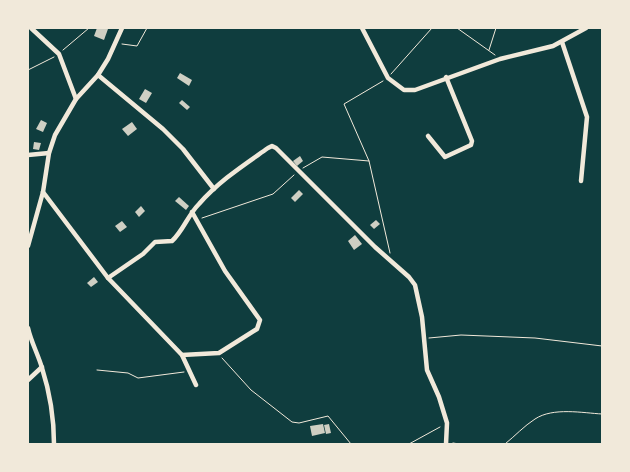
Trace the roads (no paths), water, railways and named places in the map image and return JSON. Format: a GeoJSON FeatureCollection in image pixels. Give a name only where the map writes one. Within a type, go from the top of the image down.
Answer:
{"type":"FeatureCollection","features":[{"type":"Feature","properties":{"kind":"street"},"geometry":{"type":"LineString","coordinates":[[31,28],[59,54],[76,99]]}},
{"type":"Feature","properties":{"kind":"street"},"geometry":{"type":"LineString","coordinates":[[28,246],[43,192],[49,153],[55,135],[76,99],[98,76],[122,28]]}},
{"type":"Feature","properties":{"kind":"street"},"geometry":{"type":"LineString","coordinates":[[362,28],[388,78],[404,90],[415,90],[446,77],[500,59],[562,42],[586,28]]}},
{"type":"Feature","properties":{"kind":"street"},"geometry":{"type":"LineString","coordinates":[[562,42],[587,117],[581,181]]}},
{"type":"Feature","properties":{"kind":"street"},"geometry":{"type":"LineString","coordinates":[[98,76],[183,149],[214,189]]}},
{"type":"Feature","properties":{"kind":"street"},"geometry":{"type":"LineString","coordinates":[[428,136],[444,157],[471,145],[472,141],[446,77]]}},
{"type":"Feature","properties":{"kind":"street"},"geometry":{"type":"LineString","coordinates":[[108,278],[143,254],[155,242],[172,242],[192,212],[214,189],[234,171],[272,146],[392,260],[415,285],[422,317],[428,376],[439,397],[447,423],[447,443]]}},
{"type":"Feature","properties":{"kind":"street"},"geometry":{"type":"LineString","coordinates":[[28,155],[49,153]]}},
{"type":"Feature","properties":{"kind":"street"},"geometry":{"type":"LineString","coordinates":[[43,192],[108,278],[182,355],[196,385]]}},
{"type":"Feature","properties":{"kind":"street"},"geometry":{"type":"LineString","coordinates":[[182,355],[219,354],[257,329],[260,320],[225,271],[192,212]]}},
{"type":"Feature","properties":{"kind":"street"},"geometry":{"type":"LineString","coordinates":[[28,328],[42,367],[54,421],[54,444]]}},
{"type":"Feature","properties":{"kind":"street"},"geometry":{"type":"LineString","coordinates":[[28,380],[42,367]]}}]}
